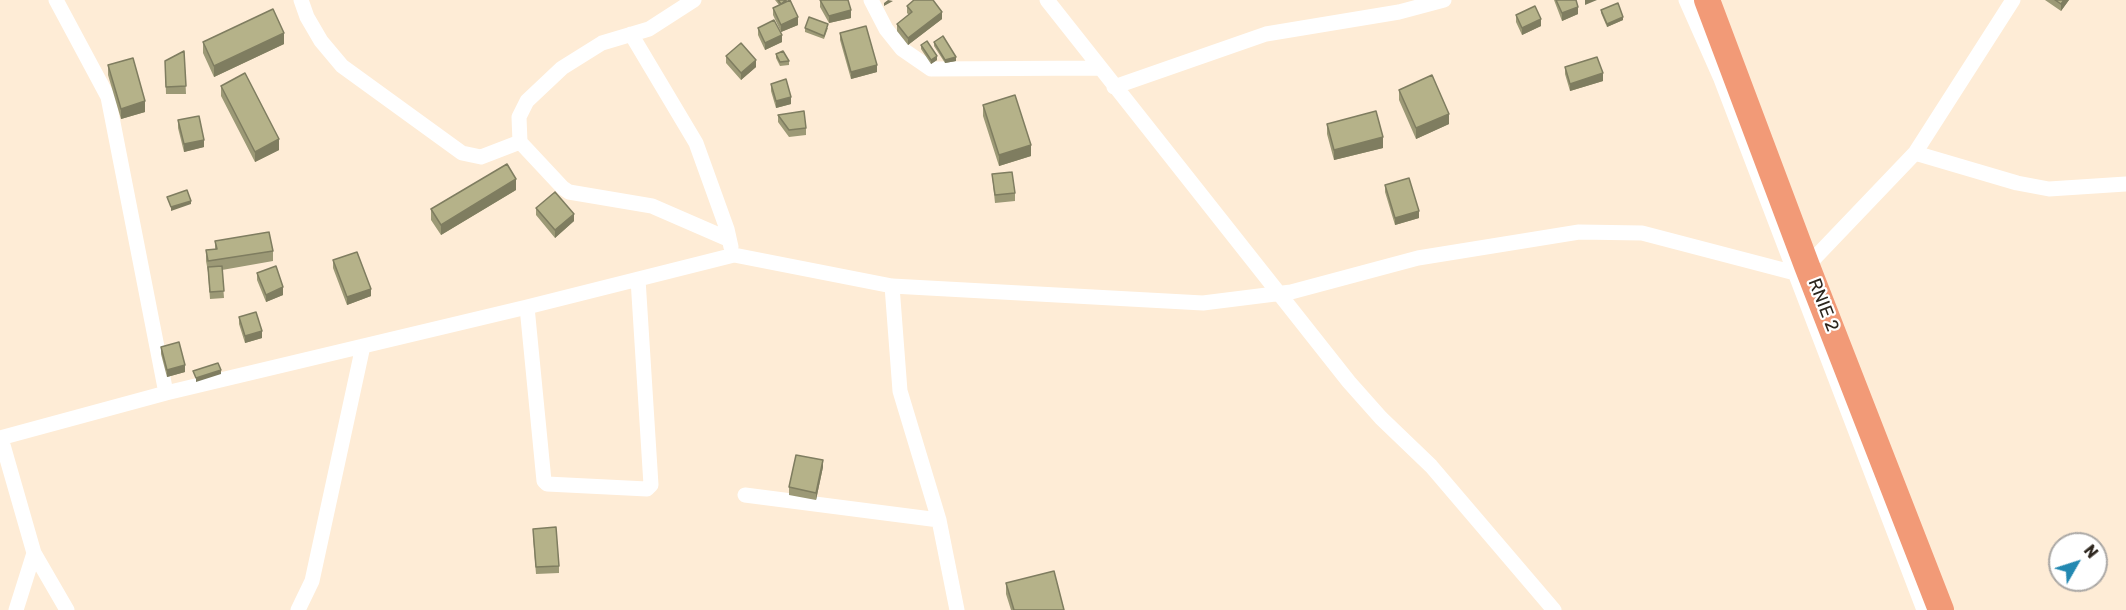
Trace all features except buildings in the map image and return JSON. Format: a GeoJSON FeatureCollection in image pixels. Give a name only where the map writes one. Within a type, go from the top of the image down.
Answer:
{"type":"FeatureCollection","features":[{"type":"Feature","properties":{"kind":"highway","name":"RNIE 2"},"geometry":{"type":"LineString","coordinates":[[1707,0],[1801,269],[1941,610]]}},
{"type":"Feature","properties":{"kind":"street"},"geometry":{"type":"LineString","coordinates":[[56,0],[108,97],[166,393]]}},
{"type":"Feature","properties":{"kind":"street"},"geometry":{"type":"LineString","coordinates":[[301,0],[307,17],[321,40],[342,66],[462,153],[481,157],[520,142]]}},
{"type":"Feature","properties":{"kind":"street"},"geometry":{"type":"LineString","coordinates":[[694,0],[649,29],[602,43],[562,68],[527,101],[519,117],[520,142],[569,192],[652,206],[728,239]]}},
{"type":"Feature","properties":{"kind":"street"},"geometry":{"type":"LineString","coordinates":[[871,0],[886,29],[902,49],[931,69],[1099,68]]}},
{"type":"Feature","properties":{"kind":"street"},"geometry":{"type":"LineString","coordinates":[[1047,0],[1348,382],[1381,418],[1431,466],[1554,610]]}},
{"type":"Feature","properties":{"kind":"street"},"geometry":{"type":"LineString","coordinates":[[1114,87],[1266,34],[1399,12],[1444,0]]}},
{"type":"Feature","properties":{"kind":"street"},"geometry":{"type":"LineString","coordinates":[[1686,0],[1801,269],[1924,610]]}},
{"type":"Feature","properties":{"kind":"street"},"geometry":{"type":"LineString","coordinates":[[1801,269],[1915,153],[2013,0]]}},
{"type":"Feature","properties":{"kind":"street"},"geometry":{"type":"LineString","coordinates":[[631,34],[696,143],[735,255]]}},
{"type":"Feature","properties":{"kind":"street"},"geometry":{"type":"LineString","coordinates":[[1915,153],[2016,183],[2049,189],[2126,184]]}},
{"type":"Feature","properties":{"kind":"street"},"geometry":{"type":"LineString","coordinates":[[68,610],[34,553],[0,438],[166,393],[735,255],[892,286],[1203,303],[1291,292],[1418,258],[1580,232],[1642,233],[1801,269]]}},
{"type":"Feature","properties":{"kind":"street"},"geometry":{"type":"LineString","coordinates":[[527,307],[544,481],[547,484],[646,489],[651,485],[638,279]]}},
{"type":"Feature","properties":{"kind":"street"},"geometry":{"type":"LineString","coordinates":[[892,286],[900,391],[939,520],[957,610]]}},
{"type":"Feature","properties":{"kind":"street"},"geometry":{"type":"LineString","coordinates":[[298,610],[312,581],[363,346]]}},
{"type":"Feature","properties":{"kind":"street"},"geometry":{"type":"LineString","coordinates":[[745,495],[939,520]]}},
{"type":"Feature","properties":{"kind":"street"},"geometry":{"type":"LineString","coordinates":[[16,610],[34,553]]}}]}
